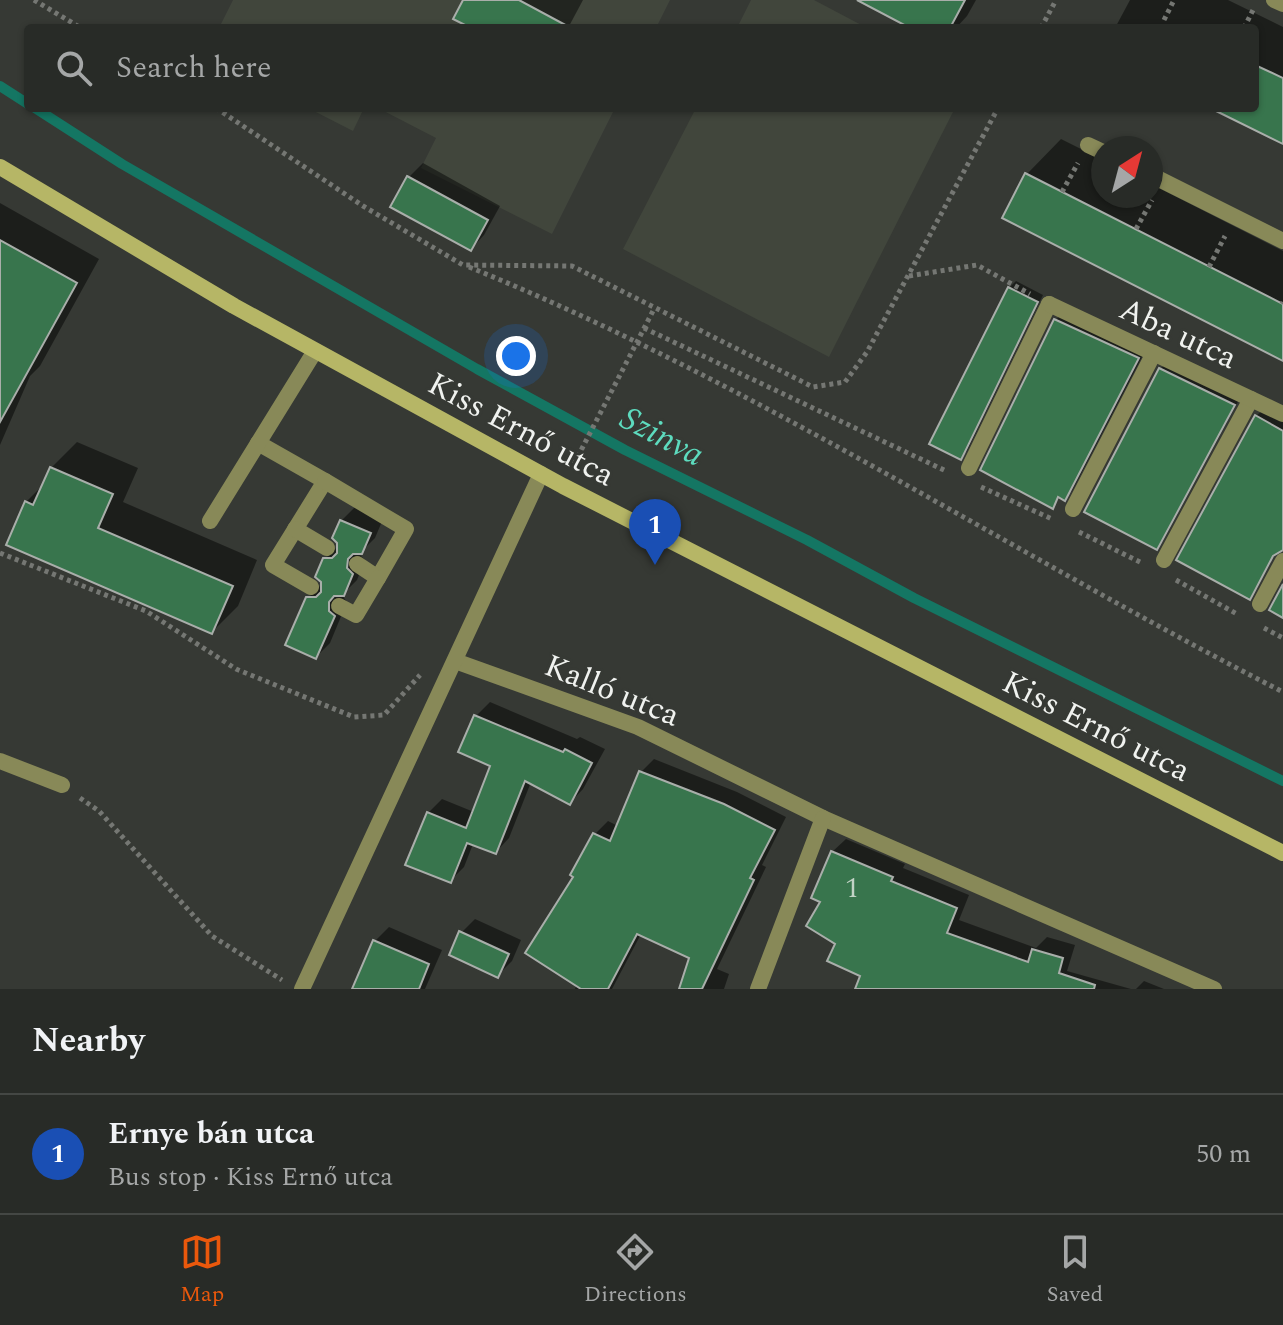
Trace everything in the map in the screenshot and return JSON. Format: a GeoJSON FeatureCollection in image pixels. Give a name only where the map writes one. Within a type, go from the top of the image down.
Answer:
{"type":"FeatureCollection","features":[{"type":"Feature","properties":{"kind":"street"},"geometry":{"type":"LineString","coordinates":[[1274,0],[1283,4]]}},
{"type":"Feature","properties":{"kind":"street","name":"Kiss Ernő utca"},"geometry":{"type":"LineString","coordinates":[[0,167],[315,351],[541,474],[1283,853]]}},
{"type":"Feature","properties":{"kind":"street"},"geometry":{"type":"LineString","coordinates":[[1163,181],[1283,241]]}},
{"type":"Feature","properties":{"kind":"street"},"geometry":{"type":"LineString","coordinates":[[969,468],[1049,304]]}},
{"type":"Feature","properties":{"kind":"street","name":"Aba utca"},"geometry":{"type":"LineString","coordinates":[[1049,304],[1283,414]]}},
{"type":"Feature","properties":{"kind":"street"},"geometry":{"type":"LineString","coordinates":[[210,521],[315,351]]}},
{"type":"Feature","properties":{"kind":"street"},"geometry":{"type":"LineString","coordinates":[[1073,509],[1154,353]]}},
{"type":"Feature","properties":{"kind":"street"},"geometry":{"type":"LineString","coordinates":[[1164,560],[1251,399]]}},
{"type":"Feature","properties":{"kind":"street"},"geometry":{"type":"LineString","coordinates":[[258,443],[406,529],[356,615],[339,606]]}},
{"type":"Feature","properties":{"kind":"street"},"geometry":{"type":"LineString","coordinates":[[302,989],[541,474]]}},
{"type":"Feature","properties":{"kind":"street"},"geometry":{"type":"LineString","coordinates":[[311,587],[273,565],[325,481]]}},
{"type":"Feature","properties":{"kind":"street"},"geometry":{"type":"LineString","coordinates":[[295,529],[327,548]]}},
{"type":"Feature","properties":{"kind":"street"},"geometry":{"type":"LineString","coordinates":[[1260,604],[1283,561]]}},
{"type":"Feature","properties":{"kind":"street"},"geometry":{"type":"LineString","coordinates":[[357,564],[378,578]]}},
{"type":"Feature","properties":{"kind":"street","name":"Kalló utca"},"geometry":{"type":"LineString","coordinates":[[455,661],[638,727],[823,818],[1214,989]]}},
{"type":"Feature","properties":{"kind":"street"},"geometry":{"type":"LineString","coordinates":[[0,761],[62,785]]}},
{"type":"Feature","properties":{"kind":"street"},"geometry":{"type":"LineString","coordinates":[[758,989],[823,818]]}},
{"type":"Feature","properties":{"kind":"path"},"geometry":{"type":"LineString","coordinates":[[34,0],[74,24]]}},
{"type":"Feature","properties":{"kind":"path"},"geometry":{"type":"LineString","coordinates":[[1043,24],[1056,0]]}},
{"type":"Feature","properties":{"kind":"path"},"geometry":{"type":"LineString","coordinates":[[1164,20],[1174,0]]}},
{"type":"Feature","properties":{"kind":"path"},"geometry":{"type":"LineString","coordinates":[[1246,24],[1258,0]]}},
{"type":"Feature","properties":{"kind":"path"},"geometry":{"type":"LineString","coordinates":[[222,112],[363,206],[463,265],[636,342],[793,423],[1168,633],[1283,692]]}},
{"type":"Feature","properties":{"kind":"path"},"geometry":{"type":"LineString","coordinates":[[463,265],[572,266],[813,387],[845,382],[867,352],[996,112]]}},
{"type":"Feature","properties":{"kind":"path"},"geometry":{"type":"LineString","coordinates":[[1136,229],[1145,208]]}},
{"type":"Feature","properties":{"kind":"path"},"geometry":{"type":"LineString","coordinates":[[1209,267],[1235,217]]}},
{"type":"Feature","properties":{"kind":"path"},"geometry":{"type":"LineString","coordinates":[[908,276],[977,265],[1049,304]]}},
{"type":"Feature","properties":{"kind":"path"},"geometry":{"type":"LineString","coordinates":[[583,446],[654,309]]}},
{"type":"Feature","properties":{"kind":"path"},"geometry":{"type":"LineString","coordinates":[[644,328],[951,474]]}},
{"type":"Feature","properties":{"kind":"path"},"geometry":{"type":"LineString","coordinates":[[980,487],[1065,525]]}},
{"type":"Feature","properties":{"kind":"path"},"geometry":{"type":"LineString","coordinates":[[1078,532],[1145,564]]}},
{"type":"Feature","properties":{"kind":"path"},"geometry":{"type":"LineString","coordinates":[[0,553],[146,611],[236,669],[354,717],[384,715],[421,673],[455,661]]}},
{"type":"Feature","properties":{"kind":"path"},"geometry":{"type":"LineString","coordinates":[[1172,578],[1239,615]]}},
{"type":"Feature","properties":{"kind":"path"},"geometry":{"type":"LineString","coordinates":[[1252,622],[1283,638]]}},
{"type":"Feature","properties":{"kind":"path"},"geometry":{"type":"LineString","coordinates":[[62,785],[99,811],[212,936],[284,981]]}},
{"type":"Feature","properties":{"kind":"shaded area"},"geometry":{"type":"Polygon","coordinates":[[[233,0],[670,0],[658,24],[221,24],[233,0]]]}},
{"type":"Feature","properties":{"kind":"shaded area"},"geometry":{"type":"Polygon","coordinates":[[[751,0],[814,0],[859,24],[739,24],[751,0]]]}},
{"type":"Feature","properties":{"kind":"shaded area"},"geometry":{"type":"Polygon","coordinates":[[[316,112],[362,112],[353,131],[316,112]]]}},
{"type":"Feature","properties":{"kind":"shaded area"},"geometry":{"type":"Polygon","coordinates":[[[386,112],[613,112],[552,234],[421,168],[436,138],[386,112]]]}},
{"type":"Feature","properties":{"kind":"shaded area"},"geometry":{"type":"Polygon","coordinates":[[[694,112],[953,112],[829,357],[623,249],[694,112]]]}},
{"type":"Feature","properties":{"kind":"building"},"geometry":{"type":"Polygon","coordinates":[[[463,0],[519,0],[564,24],[463,24],[453,19],[463,0]]]}},
{"type":"Feature","properties":{"kind":"building"},"geometry":{"type":"Polygon","coordinates":[[[857,0],[965,0],[952,24],[902,24],[857,0]]]}},
{"type":"Feature","properties":{"kind":"building"},"geometry":{"type":"Polygon","coordinates":[[[1259,67],[1283,78],[1283,144],[1218,112],[1259,112],[1259,67]]]}},
{"type":"Feature","properties":{"kind":"building"},"geometry":{"type":"Polygon","coordinates":[[[1025,173],[1283,304],[1283,361],[1002,218],[1025,173]]]}},
{"type":"Feature","properties":{"kind":"building"},"geometry":{"type":"Polygon","coordinates":[[[407,176],[488,220],[471,251],[390,207],[407,176]]]}},
{"type":"Feature","properties":{"kind":"building"},"geometry":{"type":"Polygon","coordinates":[[[0,240],[77,283],[0,422],[0,240]]]}},
{"type":"Feature","properties":{"kind":"building"},"geometry":{"type":"Polygon","coordinates":[[[1008,287],[1038,302],[961,460],[929,444],[1008,287]]]}},
{"type":"Feature","properties":{"kind":"building"},"geometry":{"type":"Polygon","coordinates":[[[1054,319],[1139,358],[1065,501],[1058,497],[1053,509],[980,470],[1054,319]]]}},
{"type":"Feature","properties":{"kind":"building"},"geometry":{"type":"Polygon","coordinates":[[[1159,368],[1235,405],[1157,550],[1084,512],[1159,368]]]}},
{"type":"Feature","properties":{"kind":"building"},"geometry":{"type":"Polygon","coordinates":[[[1255,415],[1283,431],[1283,550],[1273,556],[1250,600],[1176,560],[1255,415]]]}},
{"type":"Feature","properties":{"kind":"building"},"geometry":{"type":"Polygon","coordinates":[[[50,467],[113,494],[98,528],[233,586],[212,634],[6,545],[25,501],[33,505],[50,467]]]}},
{"type":"Feature","properties":{"kind":"building"},"geometry":{"type":"Polygon","coordinates":[[[340,520],[371,533],[362,554],[353,554],[348,559],[347,568],[353,574],[344,596],[334,596],[329,602],[329,611],[335,616],[316,659],[285,645],[306,597],[316,597],[321,592],[321,582],[315,577],[323,558],[332,558],[337,553],[337,543],[332,538],[340,520]]]}},
{"type":"Feature","properties":{"kind":"building"},"geometry":{"type":"Polygon","coordinates":[[[1283,584],[1283,618],[1269,610],[1283,584]]]}},
{"type":"Feature","properties":{"kind":"building"},"geometry":{"type":"Polygon","coordinates":[[[474,715],[563,752],[565,749],[592,763],[570,805],[525,781],[496,854],[467,843],[451,883],[405,865],[427,812],[466,828],[490,766],[458,752],[474,715]]]}},
{"type":"Feature","properties":{"kind":"building"},"geometry":{"type":"Polygon","coordinates":[[[639,771],[724,804],[775,830],[750,878],[754,880],[702,989],[679,989],[689,958],[637,934],[608,989],[581,989],[525,953],[573,877],[570,875],[593,833],[610,841],[639,771]]]}},
{"type":"Feature","properties":{"kind":"building"},"geometry":{"type":"Polygon","coordinates":[[[831,851],[893,877],[891,881],[957,908],[947,933],[1028,962],[1032,949],[1063,958],[1059,973],[1095,985],[1094,989],[855,989],[860,976],[827,961],[835,944],[806,926],[820,902],[811,898],[831,851]]]}},
{"type":"Feature","properties":{"kind":"building"},"geometry":{"type":"Polygon","coordinates":[[[459,931],[509,954],[498,978],[449,955],[459,931]]]}},
{"type":"Feature","properties":{"kind":"building"},"geometry":{"type":"Polygon","coordinates":[[[373,940],[429,964],[419,989],[352,989],[373,940]]]}},
{"type":"Feature","properties":{"kind":"waterway","name":"Szinva"},"geometry":{"type":"LineString","coordinates":[[0,86],[24,101]]}},
{"type":"Feature","properties":{"kind":"waterway","name":"Szinva"},"geometry":{"type":"LineString","coordinates":[[41,112],[122,164],[477,369],[625,450],[1283,781]]}},
{"type":"Feature","properties":{"kind":"place","name":"Ernye bán utca"},"geometry":{"type":"Point","coordinates":[655,565]}}]}
